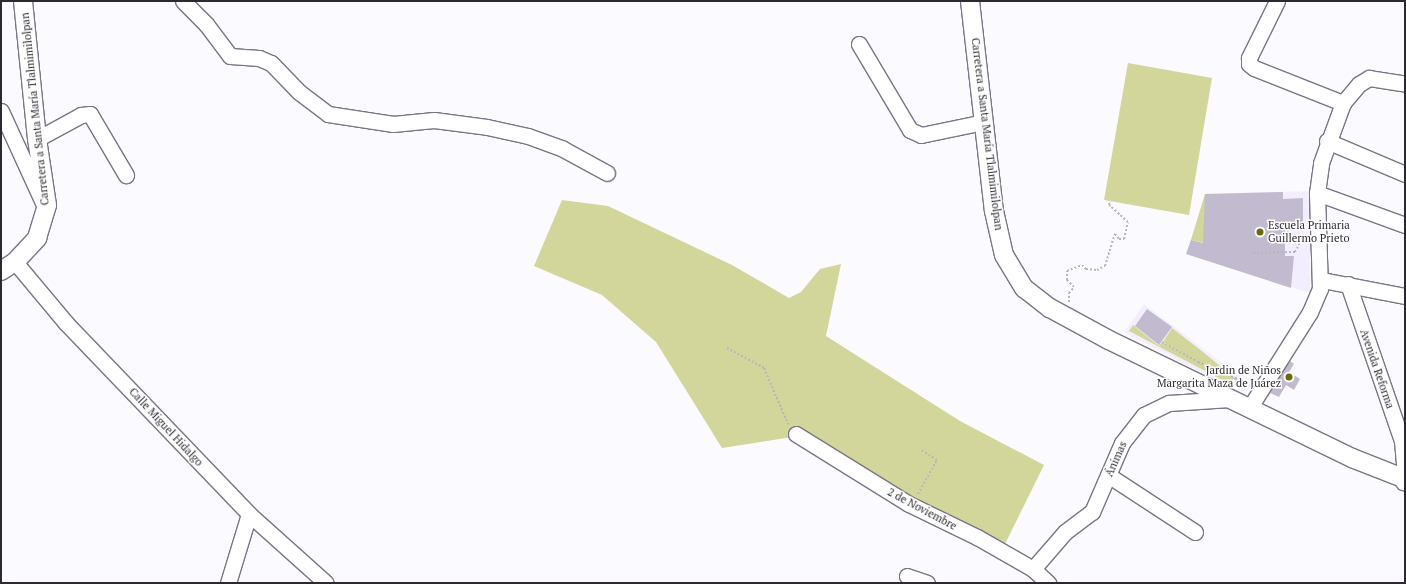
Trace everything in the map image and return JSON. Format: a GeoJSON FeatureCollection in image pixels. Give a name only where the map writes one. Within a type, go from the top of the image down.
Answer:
{"type":"FeatureCollection","features":[{"type":"Feature","properties":{"kind":"main road","name":"Carretera a Santa María Tlalmimilolpan"},"geometry":{"type":"LineString","coordinates":[[8,266],[36,238],[46,212],[23,1]]}},
{"type":"Feature","properties":{"kind":"main road","name":"Carretera a Santa María Tlalmimilolpan"},"geometry":{"type":"LineString","coordinates":[[970,1],[994,211],[1004,255],[1024,288],[1068,317],[1230,399],[1352,458],[1404,479]]}},
{"type":"Feature","properties":{"kind":"street"},"geometry":{"type":"LineString","coordinates":[[183,1],[206,24],[230,56],[259,58],[272,63],[299,92],[328,114],[369,122],[393,124],[434,120],[493,128],[563,149],[607,173]]}},
{"type":"Feature","properties":{"kind":"street"},"geometry":{"type":"LineString","coordinates":[[1277,1],[1249,58],[1249,64],[1254,68],[1343,103]]}},
{"type":"Feature","properties":{"kind":"street"},"geometry":{"type":"LineString","coordinates":[[859,44],[910,130],[921,135],[984,122]]}},
{"type":"Feature","properties":{"kind":"street"},"geometry":{"type":"LineString","coordinates":[[1250,408],[1310,312],[1322,280],[1317,193],[1327,141],[1343,103],[1359,84],[1370,78],[1405,84]]}},
{"type":"Feature","properties":{"kind":"street"},"geometry":{"type":"LineString","coordinates":[[1,111],[46,212]]}},
{"type":"Feature","properties":{"kind":"street"},"geometry":{"type":"LineString","coordinates":[[37,139],[81,114],[90,114],[126,175]]}},
{"type":"Feature","properties":{"kind":"street"},"geometry":{"type":"LineString","coordinates":[[1327,141],[1405,174]]}},
{"type":"Feature","properties":{"kind":"street"},"geometry":{"type":"LineString","coordinates":[[1317,193],[1405,225]]}},
{"type":"Feature","properties":{"kind":"street","name":"Calle Miguel Hidalgo"},"geometry":{"type":"LineString","coordinates":[[8,266],[72,329],[249,514],[326,583]]}},
{"type":"Feature","properties":{"kind":"street"},"geometry":{"type":"LineString","coordinates":[[1322,280],[1405,296]]}},
{"type":"Feature","properties":{"kind":"street","name":"Avenida Reforma"},"geometry":{"type":"LineString","coordinates":[[1348,284],[1402,442],[1404,479]]}},
{"type":"Feature","properties":{"kind":"street","name":"Ánimas"},"geometry":{"type":"LineString","coordinates":[[1040,579],[1065,532],[1088,516],[1127,434],[1155,408],[1169,403],[1230,399]]}},
{"type":"Feature","properties":{"kind":"street","name":"2 de Noviembre"},"geometry":{"type":"LineString","coordinates":[[796,434],[910,504],[977,537],[1040,579]]}},
{"type":"Feature","properties":{"kind":"street"},"geometry":{"type":"LineString","coordinates":[[1108,475],[1195,532]]}},
{"type":"Feature","properties":{"kind":"street"},"geometry":{"type":"LineString","coordinates":[[228,583],[249,514]]}},
{"type":"Feature","properties":{"kind":"street"},"geometry":{"type":"LineString","coordinates":[[907,576],[927,583]]}},
{"type":"Feature","properties":{"kind":"path"},"geometry":{"type":"LineString","coordinates":[[1068,317],[1071,306],[1069,293],[1074,287],[1067,280],[1067,271],[1082,265],[1086,269],[1096,270],[1105,266],[1115,234],[1119,240],[1124,239],[1128,222],[1109,205],[1110,201]]}},
{"type":"Feature","properties":{"kind":"path"},"geometry":{"type":"LineString","coordinates":[[1286,231],[1301,240],[1320,240]]}},
{"type":"Feature","properties":{"kind":"path"},"geometry":{"type":"LineString","coordinates":[[1253,253],[1268,251],[1295,252],[1301,240]]}},
{"type":"Feature","properties":{"kind":"path"},"geometry":{"type":"LineString","coordinates":[[1162,342],[1244,381],[1230,399]]}},
{"type":"Feature","properties":{"kind":"path"},"geometry":{"type":"LineString","coordinates":[[727,348],[764,368],[791,431],[796,434]]}},
{"type":"Feature","properties":{"kind":"path"},"geometry":{"type":"LineString","coordinates":[[910,504],[937,460],[921,450]]}},
{"type":"Feature","properties":{"kind":"shaded area","name":"Escuela Primaria Guillermo Prieto"},"geometry":{"type":"Polygon","coordinates":[[[1310,191],[1310,293],[1186,254],[1205,194],[1310,191]]]}},
{"type":"Feature","properties":{"kind":"shaded area"},"geometry":{"type":"Polygon","coordinates":[[[1144,304],[1251,385],[1246,391],[1234,383],[1231,388],[1124,332],[1144,304]]]}},
{"type":"Feature","properties":{"kind":"green space"},"geometry":{"type":"Polygon","coordinates":[[[1128,63],[1212,78],[1189,215],[1104,200],[1128,63]]]}},
{"type":"Feature","properties":{"kind":"green space"},"geometry":{"type":"Polygon","coordinates":[[[1205,194],[1231,248],[1191,240],[1205,194]]]}},
{"type":"Feature","properties":{"kind":"green space"},"geometry":{"type":"Polygon","coordinates":[[[562,200],[608,206],[732,265],[789,298],[801,292],[820,269],[841,264],[826,336],[960,421],[1044,465],[1005,544],[792,437],[722,448],[656,342],[602,295],[534,266],[562,200]]]}},
{"type":"Feature","properties":{"kind":"green space"},"geometry":{"type":"Polygon","coordinates":[[[1133,325],[1159,346],[1162,342],[1240,380],[1241,384],[1233,379],[1230,384],[1129,331],[1133,325]]]}},
{"type":"Feature","properties":{"kind":"green space"},"geometry":{"type":"Polygon","coordinates":[[[1172,328],[1226,371],[1198,361],[1163,342],[1172,328]]]}},
{"type":"Feature","properties":{"kind":"building","name":"Escuela Primaria Guillermo Prieto"},"geometry":{"type":"Polygon","coordinates":[[[1283,192],[1283,199],[1303,198],[1303,227],[1285,228],[1285,256],[1294,256],[1291,288],[1186,254],[1191,240],[1203,243],[1205,194],[1283,192]]]}},
{"type":"Feature","properties":{"kind":"building"},"geometry":{"type":"Polygon","coordinates":[[[1147,309],[1172,327],[1159,345],[1135,326],[1147,309]]]}},
{"type":"Feature","properties":{"kind":"building"},"geometry":{"type":"Polygon","coordinates":[[[1290,361],[1294,364],[1289,372],[1300,379],[1294,390],[1286,385],[1279,397],[1270,393],[1290,361]]]}},
{"type":"Feature","properties":{"kind":"place","name":"Escuela Primaria Guillermo Prieto"},"geometry":{"type":"Point","coordinates":[1260,232]}},
{"type":"Feature","properties":{"kind":"place","name":"Jardin de Niños Margarita Maza de Juárez"},"geometry":{"type":"Point","coordinates":[1289,377]}}]}
